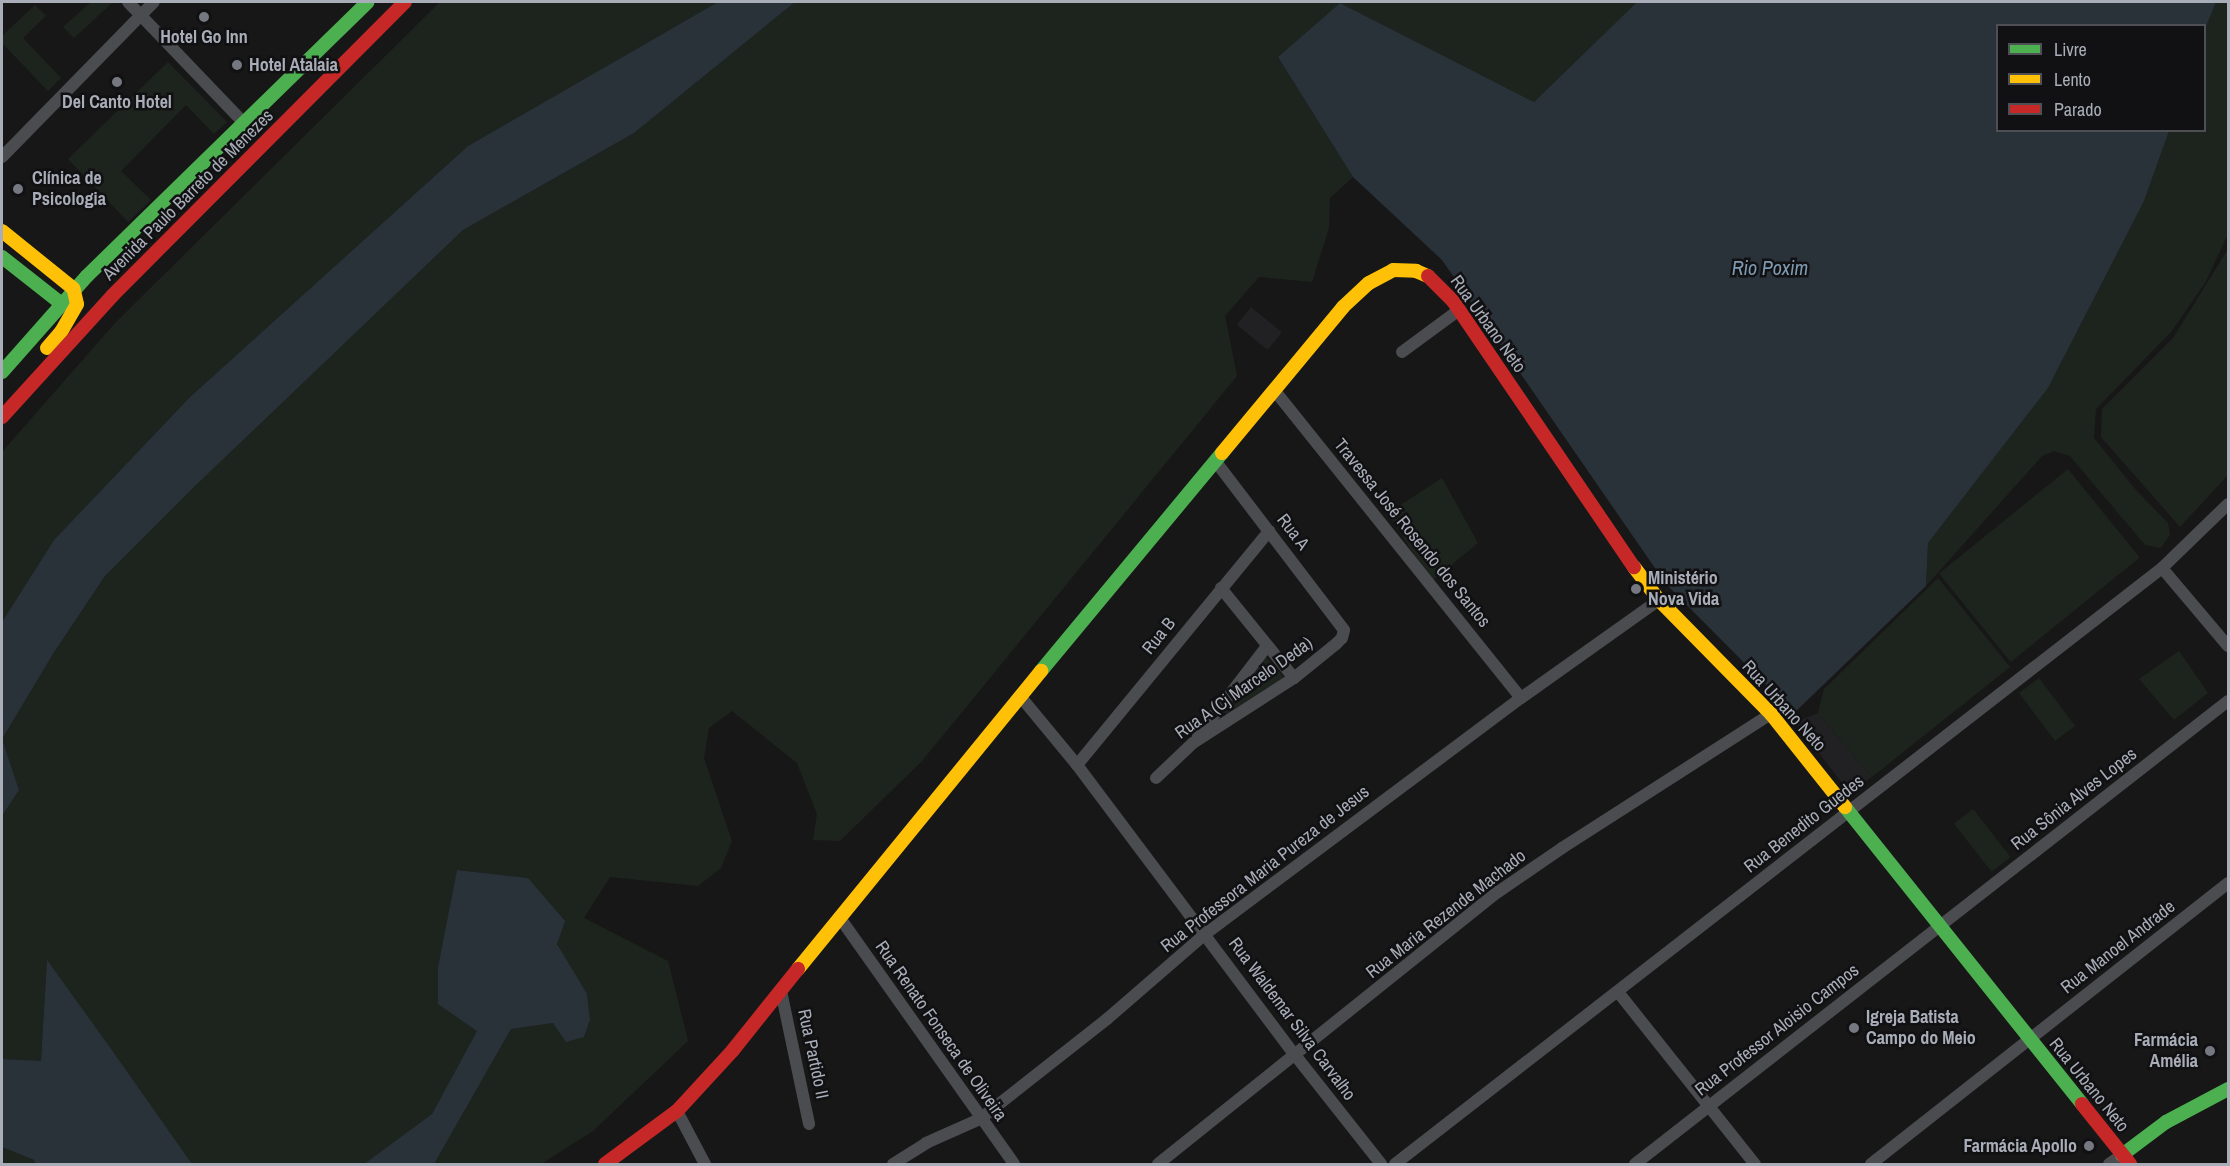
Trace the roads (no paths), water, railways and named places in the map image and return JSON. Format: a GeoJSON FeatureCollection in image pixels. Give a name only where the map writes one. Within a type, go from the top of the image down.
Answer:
{"type":"FeatureCollection","features":[{"type":"Feature","properties":{"kind":"street"},"geometry":{"type":"LineString","coordinates":[[128,2],[243,122]]}},
{"type":"Feature","properties":{"kind":"street"},"geometry":{"type":"LineString","coordinates":[[2,157],[154,2]]}},
{"type":"Feature","properties":{"kind":"street","name":"Avenida Paulo Barreto de Menezes"},"geometry":{"type":"LineString","coordinates":[[2,372],[74,289],[368,2]]}},
{"type":"Feature","properties":{"kind":"street","name":"Avenida Paulo Barreto de Menezes"},"geometry":{"type":"LineString","coordinates":[[2,417],[112,296],[405,2]]}},
{"type":"Feature","properties":{"kind":"street"},"geometry":{"type":"LineString","coordinates":[[2,231],[74,289],[77,304],[61,332],[2,400]]}},
{"type":"Feature","properties":{"kind":"street"},"geometry":{"type":"LineString","coordinates":[[2,257],[62,304],[77,304],[112,296]]}},
{"type":"Feature","properties":{"kind":"street","name":"Rua Urbano Neto"},"geometry":{"type":"LineString","coordinates":[[1275,391],[1343,307],[1369,283],[1393,270],[1416,270],[1431,278],[1459,310],[1659,600],[1771,714],[1941,924],[2126,1160]]}},
{"type":"Feature","properties":{"kind":"street"},"geometry":{"type":"LineString","coordinates":[[1402,352],[1459,310]]}},
{"type":"Feature","properties":{"kind":"street"},"geometry":{"type":"LineString","coordinates":[[605,1164],[677,1111],[734,1050],[1020,696],[1275,391]]}},
{"type":"Feature","properties":{"kind":"street","name":"Travessa José Rosendo dos Santos"},"geometry":{"type":"LineString","coordinates":[[1275,391],[1521,698]]}},
{"type":"Feature","properties":{"kind":"street","name":"Rua A"},"geometry":{"type":"LineString","coordinates":[[1216,462],[1341,624]]}},
{"type":"Feature","properties":{"kind":"street","name":"Rua Benedito Guedes"},"geometry":{"type":"LineString","coordinates":[[1395,1164],[2162,568],[2229,504]]}},
{"type":"Feature","properties":{"kind":"street","name":"Rua B"},"geometry":{"type":"LineString","coordinates":[[1077,765],[1269,531]]}},
{"type":"Feature","properties":{"kind":"street"},"geometry":{"type":"LineString","coordinates":[[2162,568],[2229,646]]}},
{"type":"Feature","properties":{"kind":"street"},"geometry":{"type":"LineString","coordinates":[[1221,588],[1294,678]]}},
{"type":"Feature","properties":{"kind":"street","name":"Rua Professora Maria Pureza de Jesus"},"geometry":{"type":"LineString","coordinates":[[893,1164],[926,1143],[980,1119],[1107,1019],[1204,935],[1521,698],[1659,600]]}},
{"type":"Feature","properties":{"kind":"street","name":"Rua A (Cj Marcelo Deda)"},"geometry":{"type":"LineString","coordinates":[[1156,778],[1192,743],[1294,678],[1342,638],[1344,630],[1341,624]]}},
{"type":"Feature","properties":{"kind":"street"},"geometry":{"type":"LineString","coordinates":[[1192,743],[1267,646]]}},
{"type":"Feature","properties":{"kind":"street","name":"Rua Waldemar Silva Carvalho"},"geometry":{"type":"LineString","coordinates":[[1020,696],[1077,765],[1295,1055],[1381,1164]]}},
{"type":"Feature","properties":{"kind":"street","name":"Rua Sônia Alves Lopes"},"geometry":{"type":"LineString","coordinates":[[1941,924],[2229,701]]}},
{"type":"Feature","properties":{"kind":"street","name":"Rua Maria Rezende Machado"},"geometry":{"type":"LineString","coordinates":[[1158,1164],[1498,892],[1562,848],[1771,714]]}},
{"type":"Feature","properties":{"kind":"street","name":"Rua Manoel Andrade"},"geometry":{"type":"LineString","coordinates":[[1871,1164],[2229,883]]}},
{"type":"Feature","properties":{"kind":"street","name":"Rua Renato Fonseca de Oliveira"},"geometry":{"type":"LineString","coordinates":[[840,918],[1014,1164]]}},
{"type":"Feature","properties":{"kind":"street","name":"Rua Professor Aloisio Campos"},"geometry":{"type":"LineString","coordinates":[[1635,1164],[1941,924]]}},
{"type":"Feature","properties":{"kind":"street","name":"Rua Partido II"},"geometry":{"type":"LineString","coordinates":[[781,991],[809,1124]]}},
{"type":"Feature","properties":{"kind":"street"},"geometry":{"type":"LineString","coordinates":[[1618,992],[1755,1164]]}},
{"type":"Feature","properties":{"kind":"street"},"geometry":{"type":"LineString","coordinates":[[2109,1164],[2126,1160],[2166,1122],[2229,1089]]}},
{"type":"Feature","properties":{"kind":"street"},"geometry":{"type":"LineString","coordinates":[[677,1111],[705,1164]]}},
{"type":"Feature","properties":{"kind":"water"},"geometry":{"type":"Polygon","coordinates":[[[718,2],[795,2],[634,133],[463,230],[194,487],[105,576],[53,654],[2,739],[2,622],[54,540],[190,397],[468,146],[718,2]]]}},
{"type":"Feature","properties":{"kind":"water","name":"Rio Poxim"},"geometry":{"type":"Polygon","coordinates":[[[1637,2],[2216,2],[2206,27],[2206,24],[1996,24],[1996,132],[2169,132],[2144,201],[2048,388],[1928,543],[1926,586],[1794,713],[1666,584],[1442,260],[1353,177],[1278,57],[1340,3],[1534,102],[1637,2]]]}},
{"type":"Feature","properties":{"kind":"water"},"geometry":{"type":"Polygon","coordinates":[[[2,739],[19,790],[2,816],[2,739]]]}},
{"type":"Feature","properties":{"kind":"water"},"geometry":{"type":"Polygon","coordinates":[[[457,870],[528,878],[565,921],[557,944],[587,994],[590,1020],[584,1037],[566,1042],[553,1023],[511,1029],[434,1164],[364,1164],[432,1114],[477,1031],[438,1004],[438,968],[457,870]]]}},
{"type":"Feature","properties":{"kind":"water"},"geometry":{"type":"Polygon","coordinates":[[[47,960],[192,1164],[36,1164],[34,1160],[2,1147],[2,1059],[41,1061],[47,960]]]}},
{"type":"Feature","properties":{"kind":"place","name":"Hotel Go Inn"},"geometry":{"type":"Point","coordinates":[204,17]}},
{"type":"Feature","properties":{"kind":"place","name":"Hotel Atalaia"},"geometry":{"type":"Point","coordinates":[237,65]}},
{"type":"Feature","properties":{"kind":"place","name":"Del Canto Hotel"},"geometry":{"type":"Point","coordinates":[117,82]}},
{"type":"Feature","properties":{"kind":"place","name":"Clínica de Psicologia"},"geometry":{"type":"Point","coordinates":[18,189]}},
{"type":"Feature","properties":{"kind":"place","name":"Ministério Nova Vida"},"geometry":{"type":"Point","coordinates":[1636,589]}},
{"type":"Feature","properties":{"kind":"place","name":"Igreja Batista Campo do Meio"},"geometry":{"type":"Point","coordinates":[1854,1028]}},
{"type":"Feature","properties":{"kind":"place","name":"Farmácia Amélia"},"geometry":{"type":"Point","coordinates":[2210,1051]}},
{"type":"Feature","properties":{"kind":"place","name":"Farmácia Apollo"},"geometry":{"type":"Point","coordinates":[2089,1146]}}]}
